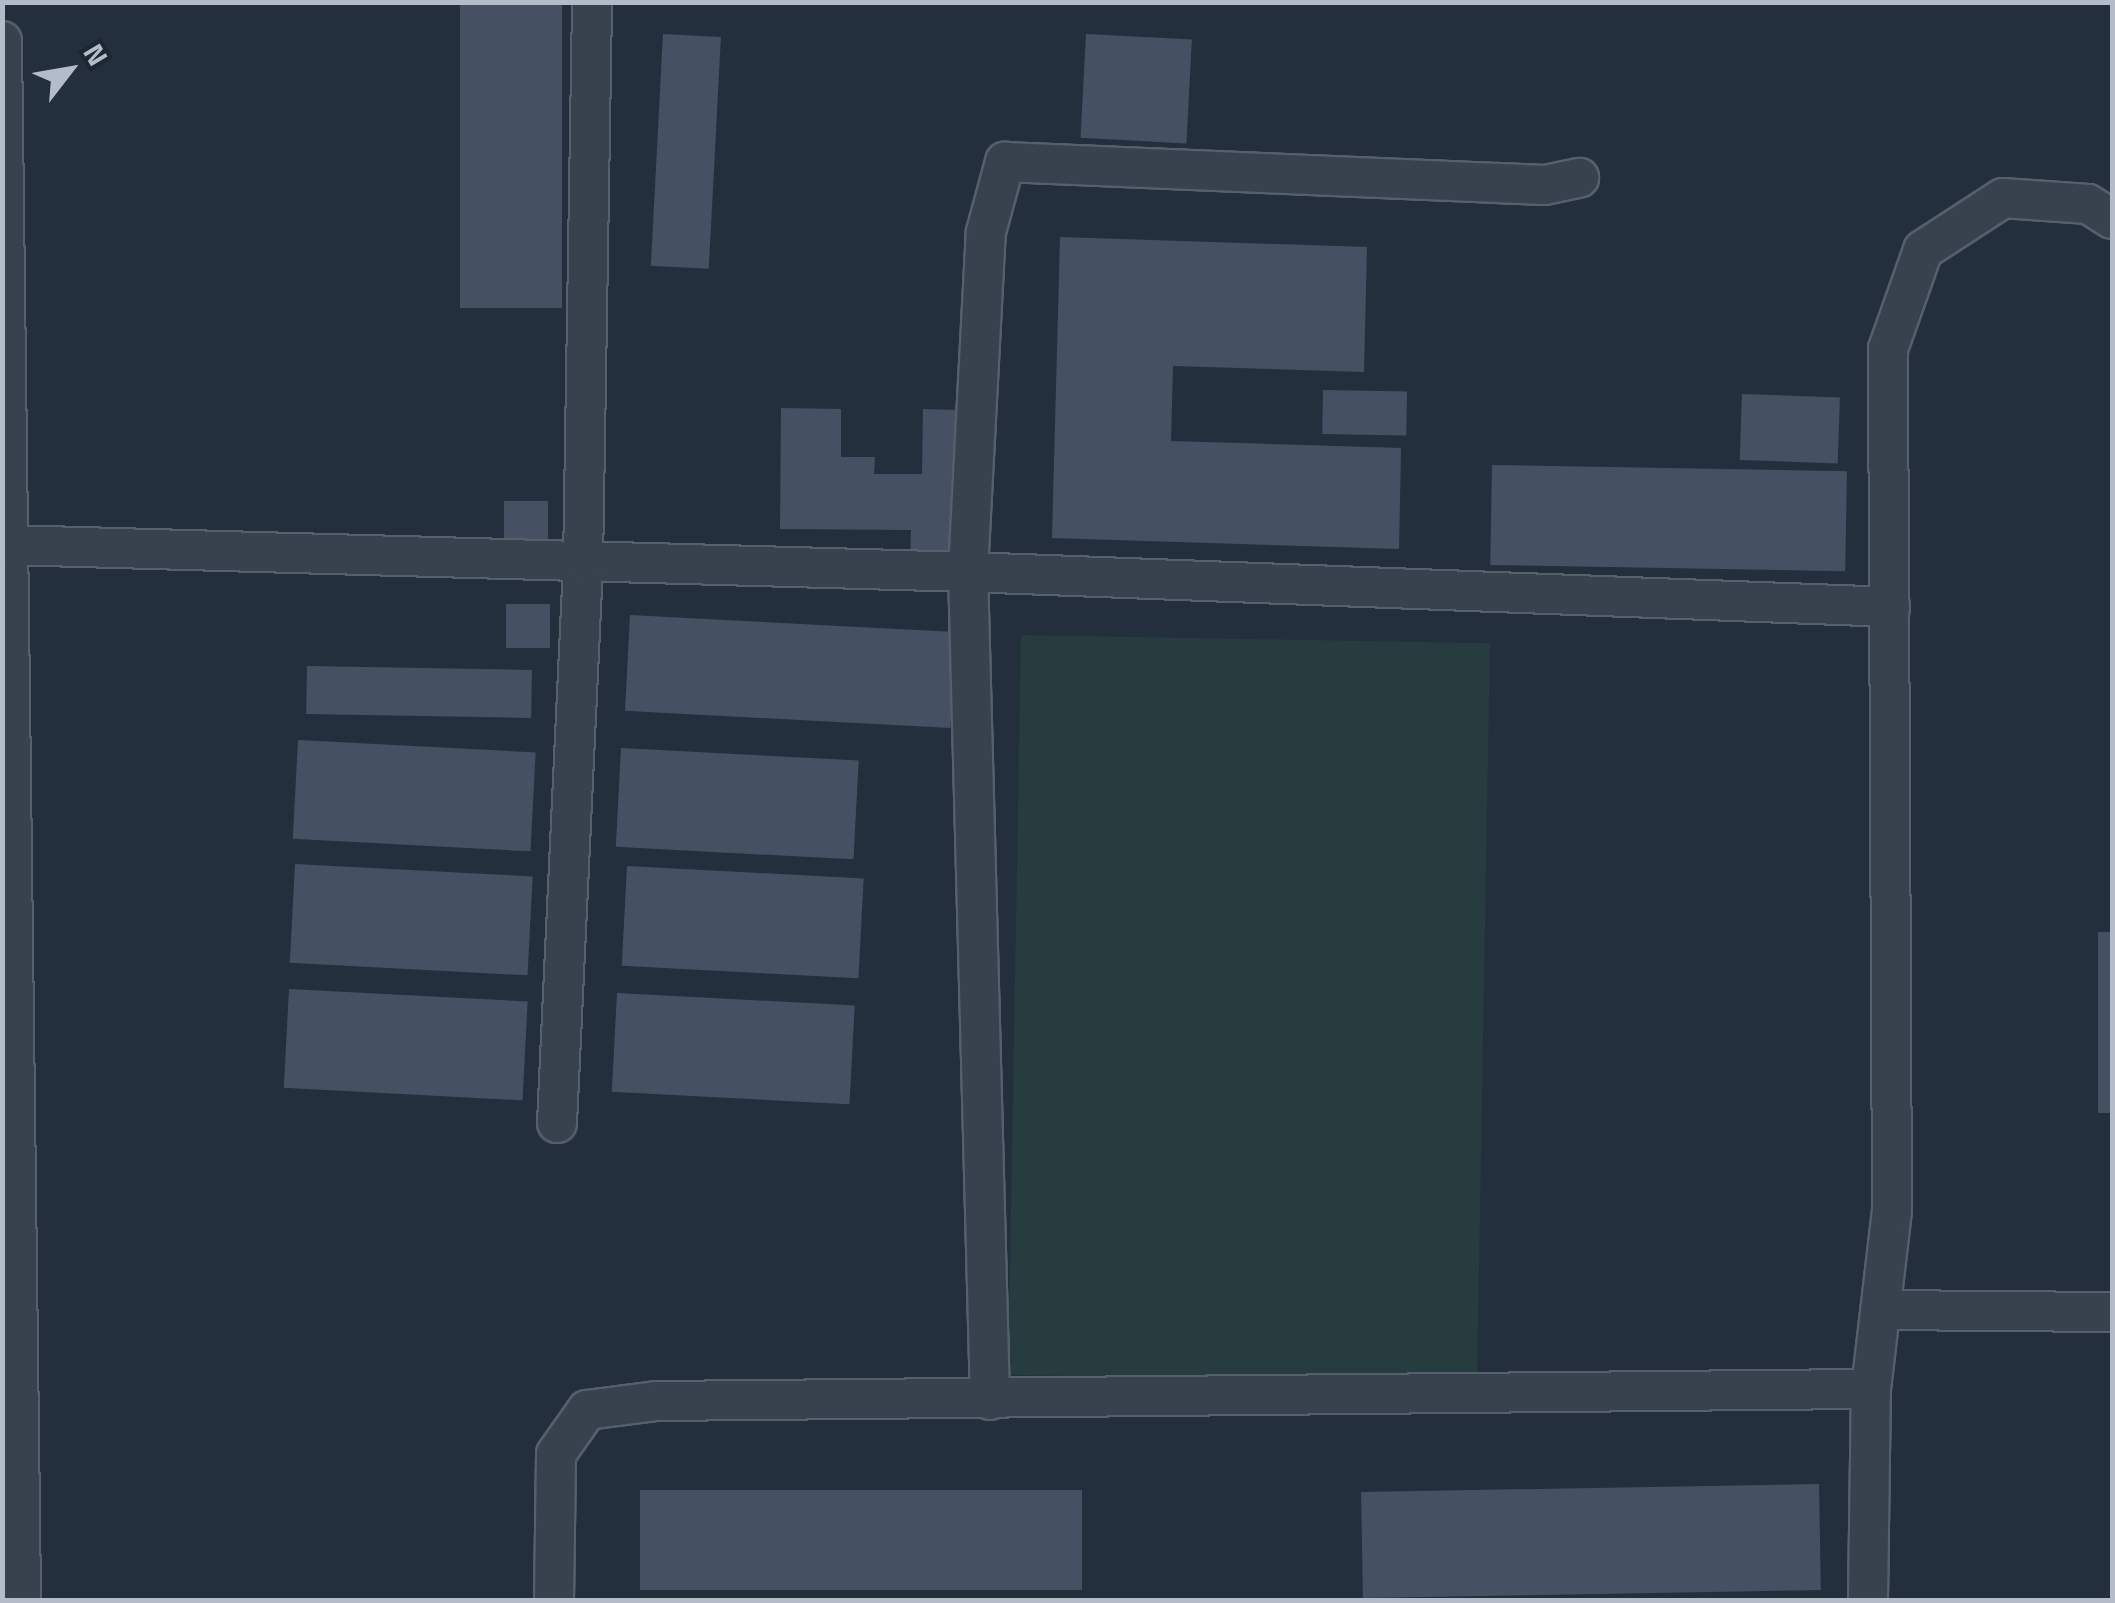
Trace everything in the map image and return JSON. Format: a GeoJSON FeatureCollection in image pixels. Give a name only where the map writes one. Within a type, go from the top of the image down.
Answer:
{"type":"FeatureCollection","features":[{"type":"Feature","properties":{"kind":"street"},"geometry":{"type":"LineString","coordinates":[[557,1123],[583,565],[592,2]]}},
{"type":"Feature","properties":{"kind":"street"},"geometry":{"type":"LineString","coordinates":[[2,41],[9,545],[8,991],[21,1600]]}},
{"type":"Feature","properties":{"kind":"street"},"geometry":{"type":"LineString","coordinates":[[990,1400],[968,572],[986,232],[1006,162],[1546,185],[1579,178]]}},
{"type":"Feature","properties":{"kind":"street"},"geometry":{"type":"LineString","coordinates":[[1868,1600],[1871,1389],[1892,1211],[1888,349],[1923,250],[2003,198],[2088,204],[2112,219]]}},
{"type":"Feature","properties":{"kind":"street"},"geometry":{"type":"LineString","coordinates":[[9,545],[583,565],[968,572],[1890,608]]}},
{"type":"Feature","properties":{"kind":"street"},"geometry":{"type":"LineString","coordinates":[[1881,1310],[2112,1312]]}},
{"type":"Feature","properties":{"kind":"street"},"geometry":{"type":"LineString","coordinates":[[554,1600],[556,1454],[587,1410],[656,1401],[1871,1389]]}},
{"type":"Feature","properties":{"kind":"green space"},"geometry":{"type":"Polygon","coordinates":[[[1021,635],[1490,643],[1477,1383],[1008,1375],[1021,635]]]}},
{"type":"Feature","properties":{"kind":"building"},"geometry":{"type":"Polygon","coordinates":[[[460,2],[562,2],[562,308],[460,308],[460,2]]]}},
{"type":"Feature","properties":{"kind":"building"},"geometry":{"type":"Polygon","coordinates":[[[663,34],[721,37],[709,269],[651,266],[663,34]]]}},
{"type":"Feature","properties":{"kind":"building"},"geometry":{"type":"Polygon","coordinates":[[[1086,34],[1192,40],[1186,143],[1081,138],[1086,34]]]}},
{"type":"Feature","properties":{"kind":"building"},"geometry":{"type":"Polygon","coordinates":[[[1060,237],[1367,247],[1364,372],[1173,366],[1171,441],[1401,448],[1399,549],[1052,538],[1060,237]]]}},
{"type":"Feature","properties":{"kind":"building"},"geometry":{"type":"Polygon","coordinates":[[[1323,390],[1407,391],[1406,435],[1322,434],[1323,390]]]}},
{"type":"Feature","properties":{"kind":"building"},"geometry":{"type":"Polygon","coordinates":[[[1742,394],[1840,397],[1838,463],[1740,460],[1742,394]]]}},
{"type":"Feature","properties":{"kind":"building"},"geometry":{"type":"Polygon","coordinates":[[[781,408],[841,409],[841,457],[875,457],[874,474],[922,474],[923,409],[958,410],[957,563],[910,563],[911,530],[780,529],[781,408]]]}},
{"type":"Feature","properties":{"kind":"building"},"geometry":{"type":"Polygon","coordinates":[[[1492,465],[1847,471],[1845,571],[1490,565],[1492,465]]]}},
{"type":"Feature","properties":{"kind":"building"},"geometry":{"type":"Polygon","coordinates":[[[504,501],[548,501],[548,546],[504,546],[504,501]]]}},
{"type":"Feature","properties":{"kind":"building"},"geometry":{"type":"Polygon","coordinates":[[[506,604],[550,604],[550,648],[506,648],[506,604]]]}},
{"type":"Feature","properties":{"kind":"building"},"geometry":{"type":"Polygon","coordinates":[[[630,615],[956,632],[951,728],[625,711],[630,615]]]}},
{"type":"Feature","properties":{"kind":"building"},"geometry":{"type":"Polygon","coordinates":[[[307,666],[532,670],[531,718],[306,714],[307,666]]]}},
{"type":"Feature","properties":{"kind":"building"},"geometry":{"type":"Polygon","coordinates":[[[298,740],[536,752],[530,851],[293,839],[298,740]]]}},
{"type":"Feature","properties":{"kind":"building"},"geometry":{"type":"Polygon","coordinates":[[[621,748],[859,760],[853,859],[616,847],[621,748]]]}},
{"type":"Feature","properties":{"kind":"building"},"geometry":{"type":"Polygon","coordinates":[[[295,864],[533,876],[527,975],[290,963],[295,864]]]}},
{"type":"Feature","properties":{"kind":"building"},"geometry":{"type":"Polygon","coordinates":[[[627,866],[864,878],[858,978],[622,966],[627,866]]]}},
{"type":"Feature","properties":{"kind":"building"},"geometry":{"type":"Polygon","coordinates":[[[2098,932],[2112,932],[2112,1113],[2098,1113],[2098,932]]]}},
{"type":"Feature","properties":{"kind":"building"},"geometry":{"type":"Polygon","coordinates":[[[289,989],[528,1002],[522,1100],[284,1088],[289,989]]]}},
{"type":"Feature","properties":{"kind":"building"},"geometry":{"type":"Polygon","coordinates":[[[617,993],[855,1005],[849,1104],[612,1092],[617,993]]]}},
{"type":"Feature","properties":{"kind":"building"},"geometry":{"type":"Polygon","coordinates":[[[1819,1484],[1821,1590],[1363,1598],[1361,1492],[1819,1484]]]}},
{"type":"Feature","properties":{"kind":"building"},"geometry":{"type":"Polygon","coordinates":[[[640,1490],[1082,1490],[1082,1590],[640,1590],[640,1490]]]}}]}
